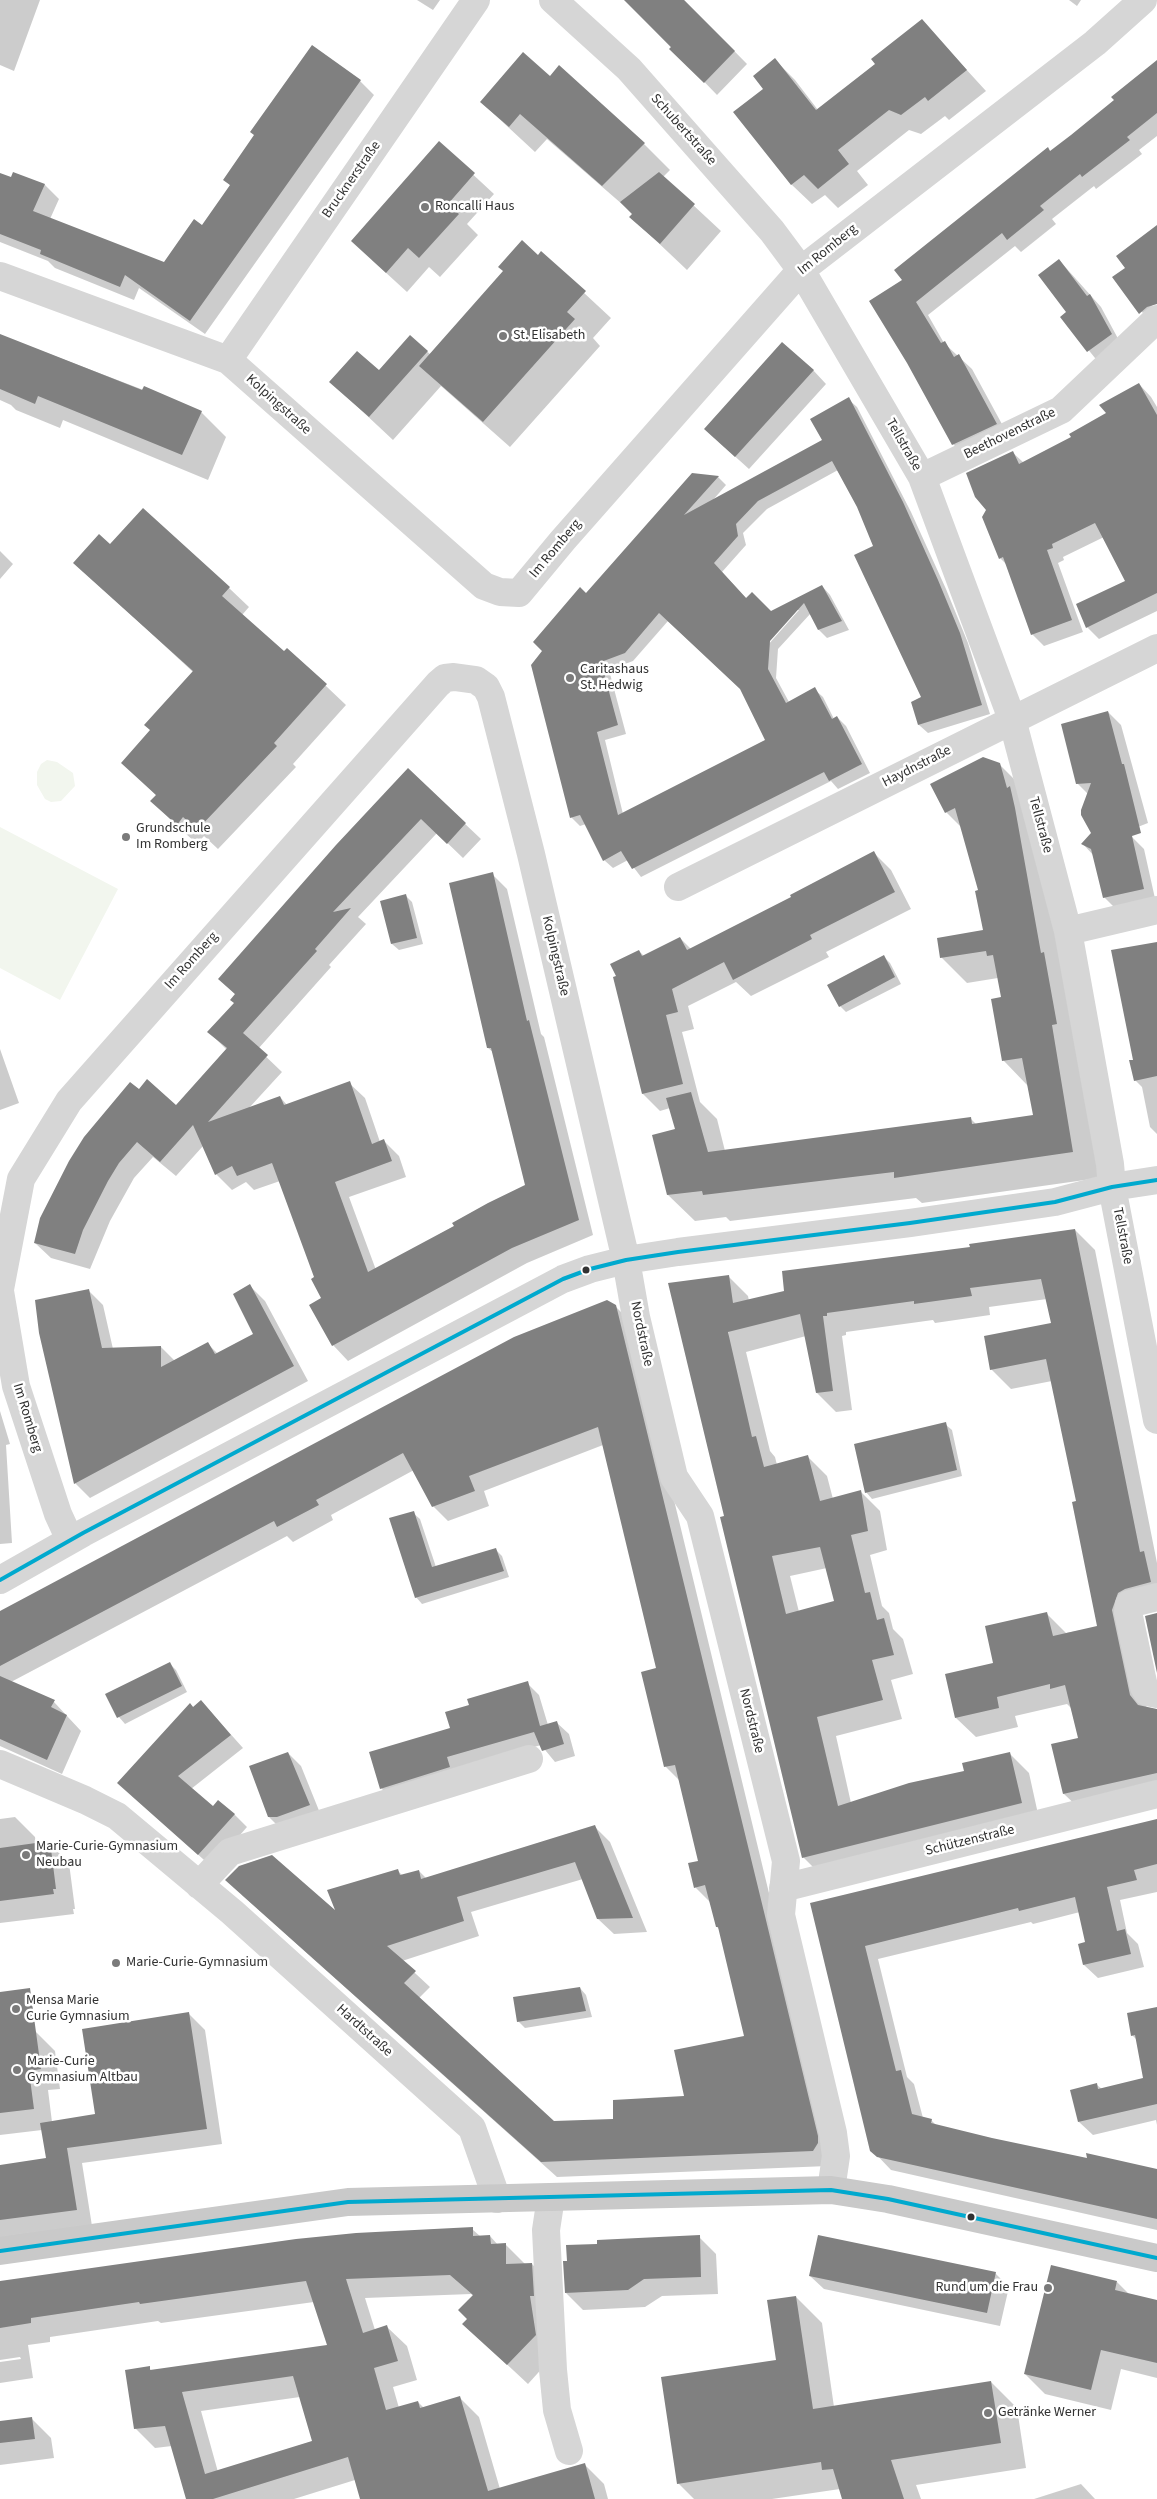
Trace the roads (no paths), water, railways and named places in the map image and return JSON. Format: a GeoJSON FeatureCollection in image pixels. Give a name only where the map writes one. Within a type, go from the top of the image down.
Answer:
{"type":"FeatureCollection","features":[{"type":"Feature","properties":{"kind":"main road"},"geometry":{"type":"LineString","coordinates":[[0,2251],[348,2202],[831,2190],[888,2199],[1157,2258]]}},
{"type":"Feature","properties":{"kind":"street","name":"Brucknerstraße"},"geometry":{"type":"LineString","coordinates":[[228,360],[476,0]]}},
{"type":"Feature","properties":{"kind":"street","name":"Schubertstraße"},"geometry":{"type":"LineString","coordinates":[[553,0],[629,70],[772,231],[801,270]]}},
{"type":"Feature","properties":{"kind":"street","name":"Im Romberg"},"geometry":{"type":"LineString","coordinates":[[519,594],[563,540],[801,270],[1095,43],[1143,0]]}},
{"type":"Feature","properties":{"kind":"street","name":"Tellstraße"},"geometry":{"type":"LineString","coordinates":[[801,270],[922,477],[1012,719],[1068,931],[1110,1164],[1112,1187],[1157,1420]]}},
{"type":"Feature","properties":{"kind":"street","name":"Kolpingstraße"},"geometry":{"type":"LineString","coordinates":[[0,276],[228,360],[484,586],[500,592],[519,594]]}},
{"type":"Feature","properties":{"kind":"street","name":"Beethovenstraße"},"geometry":{"type":"LineString","coordinates":[[922,477],[1061,410],[1157,319]]}},
{"type":"Feature","properties":{"kind":"street","name":"Haydnstraße"},"geometry":{"type":"LineString","coordinates":[[678,887],[1157,648]]}},
{"type":"Feature","properties":{"kind":"street","name":"Kolpingstraße"},"geometry":{"type":"LineString","coordinates":[[454,677],[476,680],[486,687],[491,696],[531,854],[626,1260]]}},
{"type":"Feature","properties":{"kind":"street","name":"Im Romberg"},"geometry":{"type":"LineString","coordinates":[[70,1540],[58,1514],[16,1386],[0,1290],[21,1179],[69,1101],[438,684],[445,678],[454,677]]}},
{"type":"Feature","properties":{"kind":"street"},"geometry":{"type":"LineString","coordinates":[[1068,931],[1157,910]]}},
{"type":"Feature","properties":{"kind":"street"},"geometry":{"type":"LineString","coordinates":[[0,1580],[70,1540],[562,1279],[603,1265],[626,1260],[1055,1202],[1112,1187],[1157,1180]]}},
{"type":"Feature","properties":{"kind":"street","name":"Nordstraße"},"geometry":{"type":"LineString","coordinates":[[626,1260],[636,1317],[674,1477],[700,1516],[786,1861],[781,1915],[832,2133],[836,2156],[831,2190]]}},
{"type":"Feature","properties":{"kind":"street"},"geometry":{"type":"LineString","coordinates":[[1157,1597],[1129,1604],[1128,1612],[1144,1687],[1147,1692],[1157,1694]]}},
{"type":"Feature","properties":{"kind":"street"},"geometry":{"type":"LineString","coordinates":[[200,1885],[230,1852],[529,1759]]}},
{"type":"Feature","properties":{"kind":"street","name":"Hardtstraße"},"geometry":{"type":"LineString","coordinates":[[0,1764],[85,1800],[117,1816],[200,1885],[472,2128],[497,2199]]}},
{"type":"Feature","properties":{"kind":"street","name":"Schützenstraße"},"geometry":{"type":"LineString","coordinates":[[783,1888],[1157,1794]]}},
{"type":"Feature","properties":{"kind":"street"},"geometry":{"type":"LineString","coordinates":[[550,2197],[546,2230],[552,2370],[557,2410],[569,2451]]}},
{"type":"Feature","properties":{"kind":"place","name":"Roncalli Haus"},"geometry":{"type":"Point","coordinates":[425,207]}},
{"type":"Feature","properties":{"kind":"place","name":"St. Elisabeth"},"geometry":{"type":"Point","coordinates":[503,336]}},
{"type":"Feature","properties":{"kind":"place","name":"Caritashaus St. Hedwig"},"geometry":{"type":"Point","coordinates":[570,678]}},
{"type":"Feature","properties":{"kind":"place","name":"Grundschule Im Romberg"},"geometry":{"type":"Point","coordinates":[126,837]}},
{"type":"Feature","properties":{"kind":"place","name":"Marie-Curie-Gymnasium Neubau"},"geometry":{"type":"Point","coordinates":[26,1855]}},
{"type":"Feature","properties":{"kind":"place","name":"Marie-Curie-Gymnasium"},"geometry":{"type":"Point","coordinates":[116,1963]}},
{"type":"Feature","properties":{"kind":"place","name":"Mensa Marie Curie Gymnasium"},"geometry":{"type":"Point","coordinates":[16,2009]}},
{"type":"Feature","properties":{"kind":"place","name":"Marie-Curie Gymnasium Altbau"},"geometry":{"type":"Point","coordinates":[17,2070]}},
{"type":"Feature","properties":{"kind":"place","name":"Rund um die Frau"},"geometry":{"type":"Point","coordinates":[1048,2288]}},
{"type":"Feature","properties":{"kind":"place","name":"Getränke Werner"},"geometry":{"type":"Point","coordinates":[988,2413]}}]}
